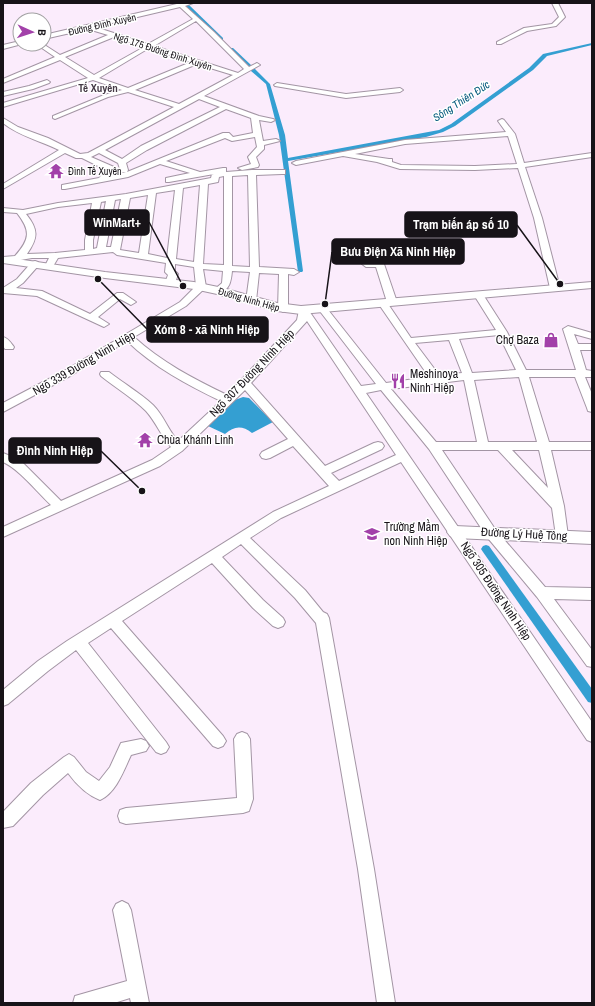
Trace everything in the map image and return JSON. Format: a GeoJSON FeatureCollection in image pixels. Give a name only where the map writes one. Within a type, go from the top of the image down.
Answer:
{"type":"FeatureCollection","features":[{"type":"Feature","properties":{"kind":"main road","name":"Đường Ninh Hiệp"},"geometry":{"type":"LineString","coordinates":[[3,260],[35,264],[52,261],[105,275],[201,286],[283,309],[304,310],[592,285]]}},
{"type":"Feature","properties":{"kind":"main road","name":"Đường Lý Huệ Tông"},"geometry":{"type":"LineString","coordinates":[[455,532],[592,538]]}},
{"type":"Feature","properties":{"kind":"street"},"geometry":{"type":"LineString","coordinates":[[499,43],[526,29],[554,25],[562,17],[555,3]]}},
{"type":"Feature","properties":{"kind":"street"},"geometry":{"type":"LineString","coordinates":[[185,4],[196,19],[248,70]]}},
{"type":"Feature","properties":{"kind":"street","name":"Đường Đình Xuyên"},"geometry":{"type":"LineString","coordinates":[[52,35],[185,4]]}},
{"type":"Feature","properties":{"kind":"street"},"geometry":{"type":"LineString","coordinates":[[3,105],[94,78],[196,19]]}},
{"type":"Feature","properties":{"kind":"street","name":"Ngõ 175 Đường Đình Xuyên"},"geometry":{"type":"LineString","coordinates":[[88,27],[238,75]]}},
{"type":"Feature","properties":{"kind":"street"},"geometry":{"type":"LineString","coordinates":[[3,81],[113,35]]}},
{"type":"Feature","properties":{"kind":"street"},"geometry":{"type":"LineString","coordinates":[[52,52],[94,78],[180,107]]}},
{"type":"Feature","properties":{"kind":"street"},"geometry":{"type":"LineString","coordinates":[[55,117],[106,96],[130,90],[196,62]]}},
{"type":"Feature","properties":{"kind":"street"},"geometry":{"type":"LineString","coordinates":[[4,122],[79,156],[90,155],[258,64]]}},
{"type":"Feature","properties":{"kind":"street"},"geometry":{"type":"LineString","coordinates":[[3,94],[31,88],[47,82]]}},
{"type":"Feature","properties":{"kind":"street"},"geometry":{"type":"LineString","coordinates":[[277,85],[346,96],[400,90]]}},
{"type":"Feature","properties":{"kind":"street"},"geometry":{"type":"LineString","coordinates":[[199,97],[271,120]]}},
{"type":"Feature","properties":{"kind":"street"},"geometry":{"type":"LineString","coordinates":[[122,162],[144,148],[226,106]]}},
{"type":"Feature","properties":{"kind":"street"},"geometry":{"type":"LineString","coordinates":[[136,187],[199,174],[255,166],[252,157],[260,147],[260,144],[255,116]]}},
{"type":"Feature","properties":{"kind":"street"},"geometry":{"type":"LineString","coordinates":[[502,121],[511,134],[538,218],[555,288]]}},
{"type":"Feature","properties":{"kind":"street"},"geometry":{"type":"LineString","coordinates":[[66,187],[125,175],[226,135],[232,139],[257,134]]}},
{"type":"Feature","properties":{"kind":"street"},"geometry":{"type":"LineString","coordinates":[[296,162],[404,142],[511,134]]}},
{"type":"Feature","properties":{"kind":"street"},"geometry":{"type":"LineString","coordinates":[[260,144],[276,141]]}},
{"type":"Feature","properties":{"kind":"street"},"geometry":{"type":"LineString","coordinates":[[3,187],[64,150]]}},
{"type":"Feature","properties":{"kind":"street"},"geometry":{"type":"LineString","coordinates":[[99,150],[122,162],[125,175]]}},
{"type":"Feature","properties":{"kind":"street"},"geometry":{"type":"LineString","coordinates":[[341,153],[347,156],[404,163]]}},
{"type":"Feature","properties":{"kind":"street"},"geometry":{"type":"LineString","coordinates":[[84,156],[111,169],[101,180]]}},
{"type":"Feature","properties":{"kind":"street"},"geometry":{"type":"LineString","coordinates":[[380,160],[400,168],[419,169],[521,165],[592,156]]}},
{"type":"Feature","properties":{"kind":"street"},"geometry":{"type":"LineString","coordinates":[[161,162],[199,174]]}},
{"type":"Feature","properties":{"kind":"street"},"geometry":{"type":"LineString","coordinates":[[251,301],[256,270],[252,172]]}},
{"type":"Feature","properties":{"kind":"street"},"geometry":{"type":"LineString","coordinates":[[3,210],[20,212],[58,205],[126,196],[215,180],[215,176],[228,174],[282,172]]}},
{"type":"Feature","properties":{"kind":"street"},"geometry":{"type":"LineString","coordinates":[[219,290],[226,284],[228,268],[228,174]]}},
{"type":"Feature","properties":{"kind":"street"},"geometry":{"type":"LineString","coordinates":[[201,286],[198,265],[204,182]]}},
{"type":"Feature","properties":{"kind":"street"},"geometry":{"type":"LineString","coordinates":[[170,283],[173,274],[170,272],[179,187]]}},
{"type":"Feature","properties":{"kind":"street"},"geometry":{"type":"LineString","coordinates":[[143,256],[152,191]]}},
{"type":"Feature","properties":{"kind":"street"},"geometry":{"type":"LineString","coordinates":[[115,249],[126,196]]}},
{"type":"Feature","properties":{"kind":"street"},"geometry":{"type":"LineString","coordinates":[[101,250],[111,198]]}},
{"type":"Feature","properties":{"kind":"street"},"geometry":{"type":"LineString","coordinates":[[89,252],[89,240],[97,200]]}},
{"type":"Feature","properties":{"kind":"street"},"geometry":{"type":"LineString","coordinates":[[18,258],[30,244],[32,235],[31,230],[20,212]]}},
{"type":"Feature","properties":{"kind":"street"},"geometry":{"type":"LineString","coordinates":[[378,245],[380,264],[388,302],[408,341],[436,379]]}},
{"type":"Feature","properties":{"kind":"street"},"geometry":{"type":"LineString","coordinates":[[3,260],[32,255],[52,261],[89,252],[115,249],[117,252],[198,265],[294,272]]}},
{"type":"Feature","properties":{"kind":"street"},"geometry":{"type":"LineString","coordinates":[[364,250],[366,264],[380,264]]}},
{"type":"Feature","properties":{"kind":"street"},"geometry":{"type":"LineString","coordinates":[[5,291],[20,281],[35,264]]}},
{"type":"Feature","properties":{"kind":"street"},"geometry":{"type":"LineString","coordinates":[[283,309],[284,272]]}},
{"type":"Feature","properties":{"kind":"street","name":"Ngõ 339 Đường Ninh Hiệp"},"geometry":{"type":"LineString","coordinates":[[3,408],[68,373],[104,350],[183,304],[201,286]]}},
{"type":"Feature","properties":{"kind":"street"},"geometry":{"type":"LineString","coordinates":[[5,291],[39,293],[104,324]]}},
{"type":"Feature","properties":{"kind":"street"},"geometry":{"type":"LineString","coordinates":[[479,295],[502,332],[523,373],[544,445],[558,507],[562,536]]}},
{"type":"Feature","properties":{"kind":"street"},"geometry":{"type":"LineString","coordinates":[[91,318],[120,296],[127,298],[131,302]]}},
{"type":"Feature","properties":{"kind":"street"},"geometry":{"type":"LineString","coordinates":[[322,308],[382,386],[433,446],[491,533],[542,593],[592,661]]}},
{"type":"Feature","properties":{"kind":"street","name":"Ngõ 307 Đường Ninh Hiệp"},"geometry":{"type":"LineString","coordinates":[[3,532],[156,463],[178,448],[245,383],[302,321],[304,310]]}},
{"type":"Feature","properties":{"kind":"street","name":"Ngõ 305 Đường Ninh Hiệp"},"geometry":{"type":"LineString","coordinates":[[304,310],[592,735]]}},
{"type":"Feature","properties":{"kind":"street"},"geometry":{"type":"LineString","coordinates":[[592,336],[568,329],[584,374],[592,408]]}},
{"type":"Feature","properties":{"kind":"street"},"geometry":{"type":"LineString","coordinates":[[408,341],[502,332]]}},
{"type":"Feature","properties":{"kind":"street"},"geometry":{"type":"LineString","coordinates":[[453,336],[468,376],[483,445]]}},
{"type":"Feature","properties":{"kind":"street"},"geometry":{"type":"LineString","coordinates":[[128,337],[142,352],[201,387],[228,400]]}},
{"type":"Feature","properties":{"kind":"street"},"geometry":{"type":"LineString","coordinates":[[574,347],[592,347]]}},
{"type":"Feature","properties":{"kind":"street"},"geometry":{"type":"LineString","coordinates":[[358,390],[468,376],[523,373],[584,374]]}},
{"type":"Feature","properties":{"kind":"street"},"geometry":{"type":"LineString","coordinates":[[104,374],[149,408],[159,420],[168,437],[178,448]]}},
{"type":"Feature","properties":{"kind":"street"},"geometry":{"type":"LineString","coordinates":[[245,383],[323,472],[338,486]]}},
{"type":"Feature","properties":{"kind":"street"},"geometry":{"type":"LineString","coordinates":[[266,455],[295,440]]}},
{"type":"Feature","properties":{"kind":"street"},"geometry":{"type":"LineString","coordinates":[[500,445],[558,507]]}},
{"type":"Feature","properties":{"kind":"street"},"geometry":{"type":"LineString","coordinates":[[323,472],[378,446]]}},
{"type":"Feature","properties":{"kind":"street"},"geometry":{"type":"LineString","coordinates":[[433,446],[592,446]]}},
{"type":"Feature","properties":{"kind":"street"},"geometry":{"type":"LineString","coordinates":[[3,699],[43,666],[78,641],[277,515],[404,456]]}},
{"type":"Feature","properties":{"kind":"street"},"geometry":{"type":"LineString","coordinates":[[3,457],[23,469],[27,475],[59,506]]}},
{"type":"Feature","properties":{"kind":"street"},"geometry":{"type":"LineString","coordinates":[[242,538],[300,594],[321,618],[366,869],[386,1003]]}},
{"type":"Feature","properties":{"kind":"street"},"geometry":{"type":"LineString","coordinates":[[213,556],[258,604],[278,622]]}},
{"type":"Feature","properties":{"kind":"street"},"geometry":{"type":"LineString","coordinates":[[542,593],[592,594]]}},
{"type":"Feature","properties":{"kind":"street"},"geometry":{"type":"LineString","coordinates":[[112,619],[218,741]]}},
{"type":"Feature","properties":{"kind":"street"},"geometry":{"type":"LineString","coordinates":[[78,641],[161,746]]}},
{"type":"Feature","properties":{"kind":"street"},"geometry":{"type":"LineString","coordinates":[[126,816],[242,805],[245,799],[242,739]]}},
{"type":"Feature","properties":{"kind":"street"},"geometry":{"type":"LineString","coordinates":[[3,820],[7,820],[37,788],[69,762],[81,777],[100,792],[114,772],[126,748],[140,746]]}},
{"type":"Feature","properties":{"kind":"street"},"geometry":{"type":"LineString","coordinates":[[82,1003],[138,995],[122,910]]}},
{"type":"Feature","properties":{"kind":"water"},"geometry":{"type":"Polygon","coordinates":[[[243,397],[249,398],[273,422],[252,433],[245,429],[235,428],[225,434],[208,426],[235,400],[243,397]]]}},
{"type":"Feature","properties":{"kind":"waterway"},"geometry":{"type":"LineString","coordinates":[[185,3],[221,39]]}},
{"type":"Feature","properties":{"kind":"waterway","name":"Sông Thiên Đức"},"geometry":{"type":"LineString","coordinates":[[285,160],[441,131],[453,125],[531,69],[545,55],[592,44]]}},
{"type":"Feature","properties":{"kind":"waterway"},"geometry":{"type":"LineString","coordinates":[[231,49],[249,66]]}},
{"type":"Feature","properties":{"kind":"waterway"},"geometry":{"type":"LineString","coordinates":[[253,70],[268,84],[282,135],[285,160]]}},
{"type":"Feature","properties":{"kind":"waterway"},"geometry":{"type":"LineString","coordinates":[[285,160],[300,271]]}},
{"type":"Feature","properties":{"kind":"waterway"},"geometry":{"type":"LineString","coordinates":[[486,549],[592,698]]}},
{"type":"Feature","properties":{"kind":"place","name":"Đình Tế Xuyên"},"geometry":{"type":"Point","coordinates":[56,171]}},
{"type":"Feature","properties":{"kind":"place","name":"Xóm 8 - xã Ninh Hiệp"},"geometry":{"type":"Point","coordinates":[98,279]}},
{"type":"Feature","properties":{"kind":"place","name":"Trạm biến áp số 10"},"geometry":{"type":"Point","coordinates":[560,284]}},
{"type":"Feature","properties":{"kind":"place","name":"WinMart+"},"geometry":{"type":"Point","coordinates":[183,286]}},
{"type":"Feature","properties":{"kind":"place","name":"Bưu Điện Xã Ninh Hiệp"},"geometry":{"type":"Point","coordinates":[325,304]}},
{"type":"Feature","properties":{"kind":"place","name":"Chợ Baza"},"geometry":{"type":"Point","coordinates":[551,340]}},
{"type":"Feature","properties":{"kind":"place","name":"Meshinoya Ninh Hiệp"},"geometry":{"type":"Point","coordinates":[398,381]}},
{"type":"Feature","properties":{"kind":"place","name":"Chùa Khánh Linh"},"geometry":{"type":"Point","coordinates":[145,440]}},
{"type":"Feature","properties":{"kind":"place","name":"Đình Ninh Hiệp"},"geometry":{"type":"Point","coordinates":[142,491]}},
{"type":"Feature","properties":{"kind":"place","name":"Trường Mầm non Ninh Hiệp"},"geometry":{"type":"Point","coordinates":[372,534]}},
{"type":"Feature","properties":{"kind":"district","name":"Tế Xuyên"},"geometry":{"type":"Point","coordinates":[98,88]}}]}
